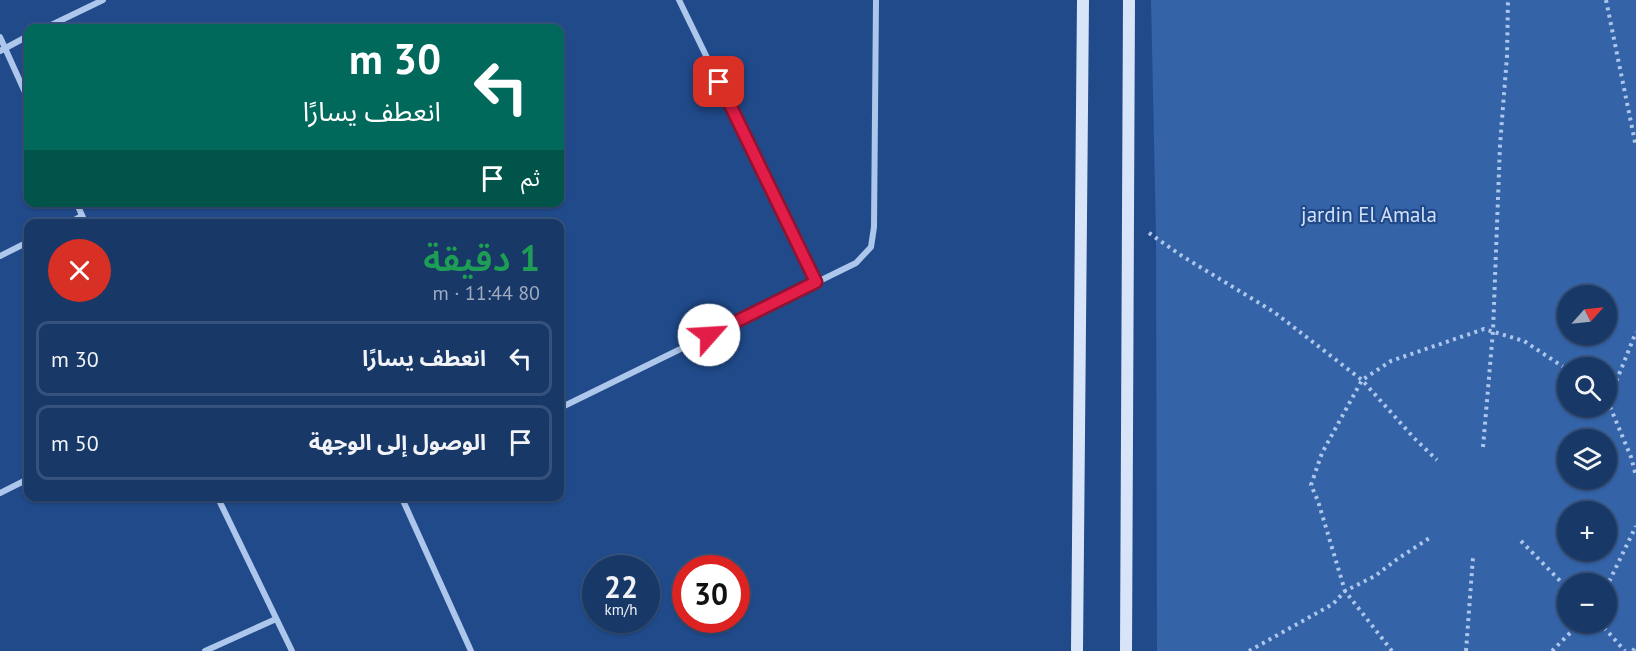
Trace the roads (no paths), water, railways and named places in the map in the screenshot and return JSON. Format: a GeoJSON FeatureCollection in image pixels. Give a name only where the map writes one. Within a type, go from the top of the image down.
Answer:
{"type":"FeatureCollection","features":[{"type":"Feature","properties":{"kind":"street"},"geometry":{"type":"LineString","coordinates":[[53,24],[103,0]]}},
{"type":"Feature","properties":{"kind":"street"},"geometry":{"type":"LineString","coordinates":[[679,0],[816,282]]}},
{"type":"Feature","properties":{"kind":"street"},"geometry":{"type":"LineString","coordinates":[[564,406],[856,262],[871,247],[874,227],[876,0]]}},
{"type":"Feature","properties":{"kind":"street"},"geometry":{"type":"LineString","coordinates":[[1077,651],[1083,0]]}},
{"type":"Feature","properties":{"kind":"street"},"geometry":{"type":"LineString","coordinates":[[1126,651],[1129,0]]}},
{"type":"Feature","properties":{"kind":"street"},"geometry":{"type":"LineString","coordinates":[[0,37],[2,49],[24,91]]}},
{"type":"Feature","properties":{"kind":"street"},"geometry":{"type":"LineString","coordinates":[[2,49],[24,38]]}},
{"type":"Feature","properties":{"kind":"street"},"geometry":{"type":"LineString","coordinates":[[78,207],[84,219]]}},
{"type":"Feature","properties":{"kind":"street"},"geometry":{"type":"LineString","coordinates":[[76,219],[82,216]]}},
{"type":"Feature","properties":{"kind":"street"},"geometry":{"type":"LineString","coordinates":[[0,256],[24,244]]}},
{"type":"Feature","properties":{"kind":"street"},"geometry":{"type":"LineString","coordinates":[[0,492],[24,480]]}},
{"type":"Feature","properties":{"kind":"street"},"geometry":{"type":"LineString","coordinates":[[219,501],[292,651]]}},
{"type":"Feature","properties":{"kind":"street"},"geometry":{"type":"LineString","coordinates":[[403,501],[471,651]]}},
{"type":"Feature","properties":{"kind":"street"},"geometry":{"type":"LineString","coordinates":[[205,651],[276,619]]}},
{"type":"Feature","properties":{"kind":"park label","name":"jardin El Amala"},"geometry":{"type":"Point","coordinates":[1369,215]}}]}
